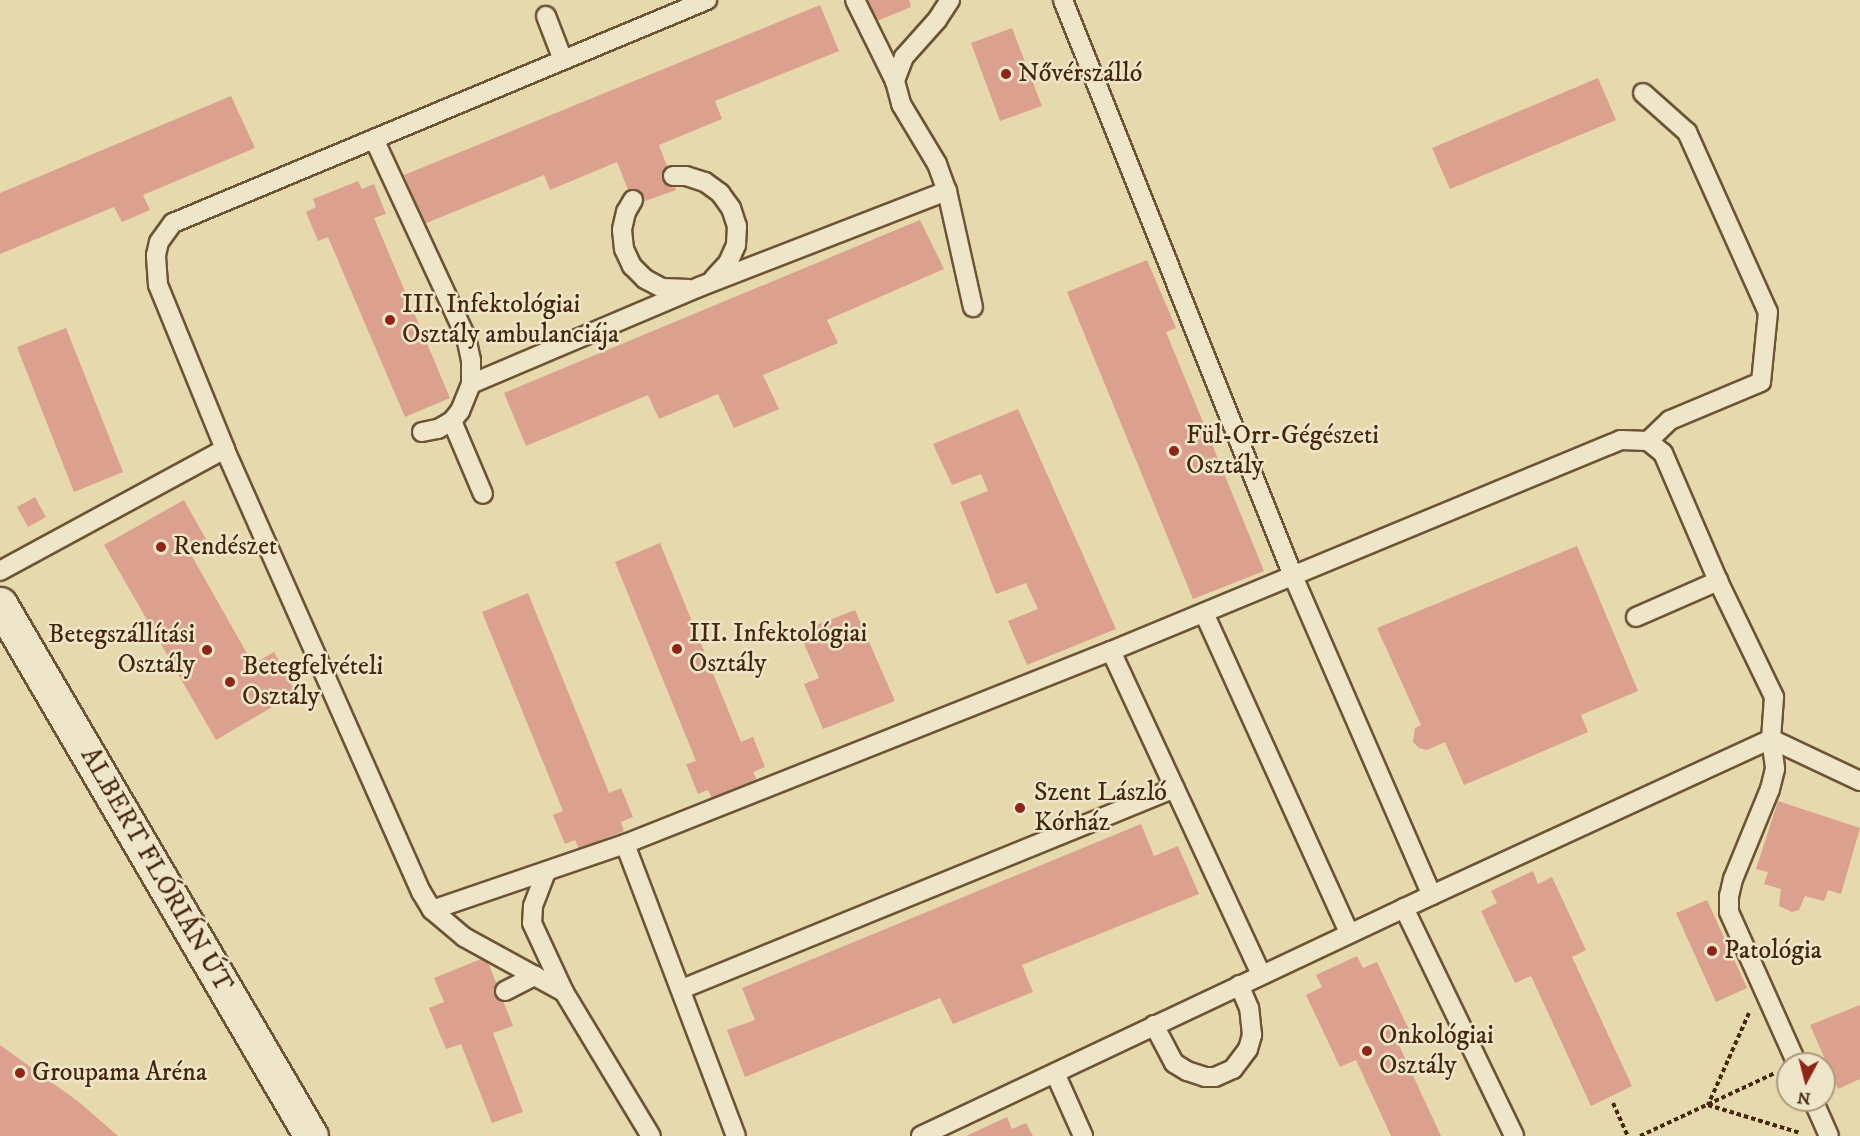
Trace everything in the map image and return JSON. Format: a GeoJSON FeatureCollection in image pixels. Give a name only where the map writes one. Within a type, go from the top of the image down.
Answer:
{"type":"FeatureCollection","features":[{"type":"Feature","properties":{"kind":"street","name":"ALBERT FLÓRIÁN ÚT"},"geometry":{"type":"LineString","coordinates":[[0,604],[311,1136]]}},
{"type":"Feature","properties":{"kind":"lane"},"geometry":{"type":"LineString","coordinates":[[564,992],[464,937],[432,909],[421,892],[225,449],[158,285],[156,255],[159,242],[173,223],[707,0]]}},
{"type":"Feature","properties":{"kind":"lane"},"geometry":{"type":"LineString","coordinates":[[855,0],[895,81],[901,104],[937,164],[946,191],[973,307]]}},
{"type":"Feature","properties":{"kind":"lane"},"geometry":{"type":"LineString","coordinates":[[895,81],[904,57],[937,20],[950,0]]}},
{"type":"Feature","properties":{"kind":"lane"},"geometry":{"type":"LineString","coordinates":[[1063,0],[1293,576],[1432,895]]}},
{"type":"Feature","properties":{"kind":"lane"},"geometry":{"type":"LineString","coordinates":[[546,16],[563,60]]}},
{"type":"Feature","properties":{"kind":"lane"},"geometry":{"type":"LineString","coordinates":[[1643,93],[1687,132],[1768,312],[1761,382],[1670,420],[1648,441]]}},
{"type":"Feature","properties":{"kind":"lane"},"geometry":{"type":"LineString","coordinates":[[374,139],[466,337],[471,360],[471,384],[460,411],[452,421],[438,429],[422,432]]}},
{"type":"Feature","properties":{"kind":"lane"},"geometry":{"type":"LineString","coordinates":[[633,200],[626,212],[622,230],[624,249],[632,266],[645,279],[662,288],[681,290],[699,287],[716,277],[728,263],[736,245],[736,226],[731,208],[720,193],[705,182],[686,176],[674,176]]}},
{"type":"Feature","properties":{"kind":"lane"},"geometry":{"type":"LineString","coordinates":[[471,384],[699,287],[946,191]]}},
{"type":"Feature","properties":{"kind":"lane"},"geometry":{"type":"LineString","coordinates":[[452,421],[483,494]]}},
{"type":"Feature","properties":{"kind":"lane"},"geometry":{"type":"LineString","coordinates":[[432,909],[546,872],[625,843],[1111,651],[1621,440],[1648,441],[1663,453],[1718,581],[1774,697],[1771,739],[1775,769],[1770,789],[1728,896],[1729,912],[1764,990],[1785,1052]]}},
{"type":"Feature","properties":{"kind":"lane"},"geometry":{"type":"LineString","coordinates":[[0,572],[225,449]]}},
{"type":"Feature","properties":{"kind":"lane"},"geometry":{"type":"LineString","coordinates":[[1636,617],[1718,581]]}},
{"type":"Feature","properties":{"kind":"lane"},"geometry":{"type":"LineString","coordinates":[[1204,613],[1349,933]]}},
{"type":"Feature","properties":{"kind":"lane"},"geometry":{"type":"LineString","coordinates":[[1111,651],[1261,974]]}},
{"type":"Feature","properties":{"kind":"lane"},"geometry":{"type":"LineString","coordinates":[[921,1136],[1261,974],[1771,739],[1860,781]]}},
{"type":"Feature","properties":{"kind":"lane"},"geometry":{"type":"LineString","coordinates":[[682,989],[1175,788]]}},
{"type":"Feature","properties":{"kind":"lane"},"geometry":{"type":"LineString","coordinates":[[625,843],[736,1136]]}},
{"type":"Feature","properties":{"kind":"lane"},"geometry":{"type":"LineString","coordinates":[[546,872],[532,906],[532,923],[564,992],[651,1136]]}},
{"type":"Feature","properties":{"kind":"lane"},"geometry":{"type":"LineString","coordinates":[[1404,908],[1514,1136]]}},
{"type":"Feature","properties":{"kind":"lane"},"geometry":{"type":"LineString","coordinates":[[505,991],[535,976]]}},
{"type":"Feature","properties":{"kind":"lane"},"geometry":{"type":"LineString","coordinates":[[1154,1025],[1174,1063],[1187,1071],[1205,1077],[1215,1077],[1233,1069],[1248,1049],[1252,1035],[1249,1008],[1239,985]]}},
{"type":"Feature","properties":{"kind":"lane"},"geometry":{"type":"LineString","coordinates":[[1055,1073],[1083,1136]]}},
{"type":"Feature","properties":{"kind":"lane"},"geometry":{"type":"LineString","coordinates":[[1818,1112],[1829,1136]]}},
{"type":"Feature","properties":{"kind":"path"},"geometry":{"type":"LineString","coordinates":[[1708,1105],[1752,1006],[1764,990]]}},
{"type":"Feature","properties":{"kind":"path"},"geometry":{"type":"LineString","coordinates":[[1640,1136],[1776,1073]]}},
{"type":"Feature","properties":{"kind":"path"},"geometry":{"type":"LineString","coordinates":[[1613,1103],[1628,1136]]}},
{"type":"Feature","properties":{"kind":"path"},"geometry":{"type":"LineString","coordinates":[[1708,1105],[1811,1136]]}},
{"type":"Feature","properties":{"kind":"building"},"geometry":{"type":"Polygon","coordinates":[[[868,0],[909,0],[911,7],[877,21],[868,0]]]}},
{"type":"Feature","properties":{"kind":"building"},"geometry":{"type":"Polygon","coordinates":[[[820,5],[839,51],[715,101],[722,119],[659,145],[676,190],[634,205],[617,162],[550,190],[544,175],[424,224],[404,175],[820,5]]]}},
{"type":"Feature","properties":{"kind":"building","name":"Nővérszálló"},"geometry":{"type":"Polygon","coordinates":[[[1012,28],[1042,106],[1000,121],[971,43],[1012,28]]]}},
{"type":"Feature","properties":{"kind":"building"},"geometry":{"type":"Polygon","coordinates":[[[1598,78],[1616,120],[1450,189],[1432,148],[1598,78]]]}},
{"type":"Feature","properties":{"kind":"building"},"geometry":{"type":"Polygon","coordinates":[[[231,96],[255,148],[143,195],[150,210],[122,222],[114,207],[0,254],[0,193],[231,96]]]}},
{"type":"Feature","properties":{"kind":"building","name":"III. Infektológiai Osztály ambulanciája"},"geometry":{"type":"Polygon","coordinates":[[[358,181],[362,189],[374,184],[386,214],[374,218],[450,398],[405,417],[328,237],[318,241],[306,212],[316,207],[313,199],[358,181]]]}},
{"type":"Feature","properties":{"kind":"building"},"geometry":{"type":"Polygon","coordinates":[[[920,220],[944,269],[827,320],[838,343],[763,375],[779,409],[734,428],[718,394],[659,419],[648,395],[526,446],[504,393],[920,220]]]}},
{"type":"Feature","properties":{"kind":"building","name":"Fül-Orr-Gégészeti Osztály"},"geometry":{"type":"Polygon","coordinates":[[[1147,260],[1176,328],[1166,332],[1264,571],[1193,599],[1067,292],[1147,260]]]}},
{"type":"Feature","properties":{"kind":"building"},"geometry":{"type":"Polygon","coordinates":[[[66,328],[123,472],[74,492],[17,347],[66,328]]]}},
{"type":"Feature","properties":{"kind":"building"},"geometry":{"type":"Polygon","coordinates":[[[1018,409],[1116,629],[1027,665],[1008,621],[1038,609],[1026,583],[996,594],[960,502],[988,491],[981,474],[952,485],[933,444],[1018,409]]]}},
{"type":"Feature","properties":{"kind":"building"},"geometry":{"type":"Polygon","coordinates":[[[35,497],[46,517],[28,527],[17,507],[35,497]]]}},
{"type":"Feature","properties":{"kind":"building"},"geometry":{"type":"Polygon","coordinates":[[[184,500],[207,541],[189,551],[253,664],[274,652],[296,693],[216,740],[104,545],[184,500]]]}},
{"type":"Feature","properties":{"kind":"building","name":"III. Infektológiai Osztály"},"geometry":{"type":"Polygon","coordinates":[[[660,543],[741,742],[753,737],[765,767],[753,772],[757,780],[712,799],[708,790],[698,794],[686,764],[696,761],[615,562],[660,543]]]}},
{"type":"Feature","properties":{"kind":"building"},"geometry":{"type":"Polygon","coordinates":[[[1577,546],[1638,691],[1581,715],[1588,732],[1464,785],[1445,742],[1427,750],[1419,748],[1413,742],[1415,728],[1421,725],[1377,628],[1577,546]]]}},
{"type":"Feature","properties":{"kind":"building"},"geometry":{"type":"Polygon","coordinates":[[[528,593],[609,793],[621,788],[633,817],[621,822],[624,831],[579,849],[575,840],[565,844],[553,815],[563,811],[482,612],[528,593]]]}},
{"type":"Feature","properties":{"kind":"building"},"geometry":{"type":"Polygon","coordinates":[[[855,610],[895,701],[823,729],[804,684],[819,678],[799,632],[855,610]]]}},
{"type":"Feature","properties":{"kind":"building"},"geometry":{"type":"Polygon","coordinates":[[[1778,801],[1860,828],[1841,894],[1828,890],[1824,901],[1805,896],[1799,910],[1792,912],[1779,906],[1781,889],[1764,884],[1768,872],[1756,869],[1778,801]]]}},
{"type":"Feature","properties":{"kind":"building"},"geometry":{"type":"Polygon","coordinates":[[[1141,824],[1154,856],[1178,846],[1199,894],[1022,965],[1033,992],[953,1024],[940,998],[745,1077],[727,1030],[755,1020],[742,988],[1141,824]]]}},
{"type":"Feature","properties":{"kind":"building"},"geometry":{"type":"Polygon","coordinates":[[[1533,871],[1538,884],[1552,877],[1586,950],[1572,957],[1632,1086],[1591,1106],[1531,976],[1515,983],[1481,911],[1497,903],[1491,891],[1533,871]]]}},
{"type":"Feature","properties":{"kind":"building","name":"Patológia"},"geometry":{"type":"Polygon","coordinates":[[[1707,900],[1747,988],[1716,1002],[1676,913],[1707,900]]]}},
{"type":"Feature","properties":{"kind":"building","name":"Onkológiai Osztály"},"geometry":{"type":"Polygon","coordinates":[[[1357,956],[1363,968],[1377,962],[1411,1034],[1397,1041],[1441,1136],[1391,1136],[1356,1060],[1340,1067],[1306,995],[1322,987],[1316,975],[1357,956]]]}},
{"type":"Feature","properties":{"kind":"building"},"geometry":{"type":"Polygon","coordinates":[[[486,957],[513,1026],[493,1033],[523,1112],[492,1123],[461,1044],[446,1049],[429,1008],[444,1002],[434,978],[486,957]]]}},
{"type":"Feature","properties":{"kind":"building"},"geometry":{"type":"Polygon","coordinates":[[[1860,1005],[1860,1079],[1838,1089],[1836,1052],[1822,1052],[1810,1025],[1860,1005]]]}},
{"type":"Feature","properties":{"kind":"building","name":"Groupama Aréna"},"geometry":{"type":"Polygon","coordinates":[[[0,1045],[79,1102],[118,1136],[0,1136],[0,1045]]]}},
{"type":"Feature","properties":{"kind":"building"},"geometry":{"type":"Polygon","coordinates":[[[1007,1117],[1012,1129],[1026,1123],[1033,1136],[966,1136],[1007,1117]]]}},
{"type":"Feature","properties":{"kind":"place","name":"Nővérszálló"},"geometry":{"type":"Point","coordinates":[1006,74]}},
{"type":"Feature","properties":{"kind":"place","name":"III. Infektológiai Osztály ambulanciája"},"geometry":{"type":"Point","coordinates":[390,320]}},
{"type":"Feature","properties":{"kind":"place","name":"Fül-Orr-Gégészeti Osztály"},"geometry":{"type":"Point","coordinates":[1174,451]}},
{"type":"Feature","properties":{"kind":"place","name":"Rendészet"},"geometry":{"type":"Point","coordinates":[161,547]}},
{"type":"Feature","properties":{"kind":"place","name":"III. Infektológiai Osztály"},"geometry":{"type":"Point","coordinates":[677,649]}},
{"type":"Feature","properties":{"kind":"place","name":"Betegszállítási Osztály"},"geometry":{"type":"Point","coordinates":[207,650]}},
{"type":"Feature","properties":{"kind":"place","name":"Betegfelvételi Osztály"},"geometry":{"type":"Point","coordinates":[230,682]}},
{"type":"Feature","properties":{"kind":"place","name":"Szent László Kórház"},"geometry":{"type":"Point","coordinates":[1020,808]}},
{"type":"Feature","properties":{"kind":"place","name":"Patológia"},"geometry":{"type":"Point","coordinates":[1712,951]}},
{"type":"Feature","properties":{"kind":"place","name":"Onkológiai Osztály"},"geometry":{"type":"Point","coordinates":[1367,1051]}},
{"type":"Feature","properties":{"kind":"place","name":"Groupama Aréna"},"geometry":{"type":"Point","coordinates":[20,1073]}}]}
